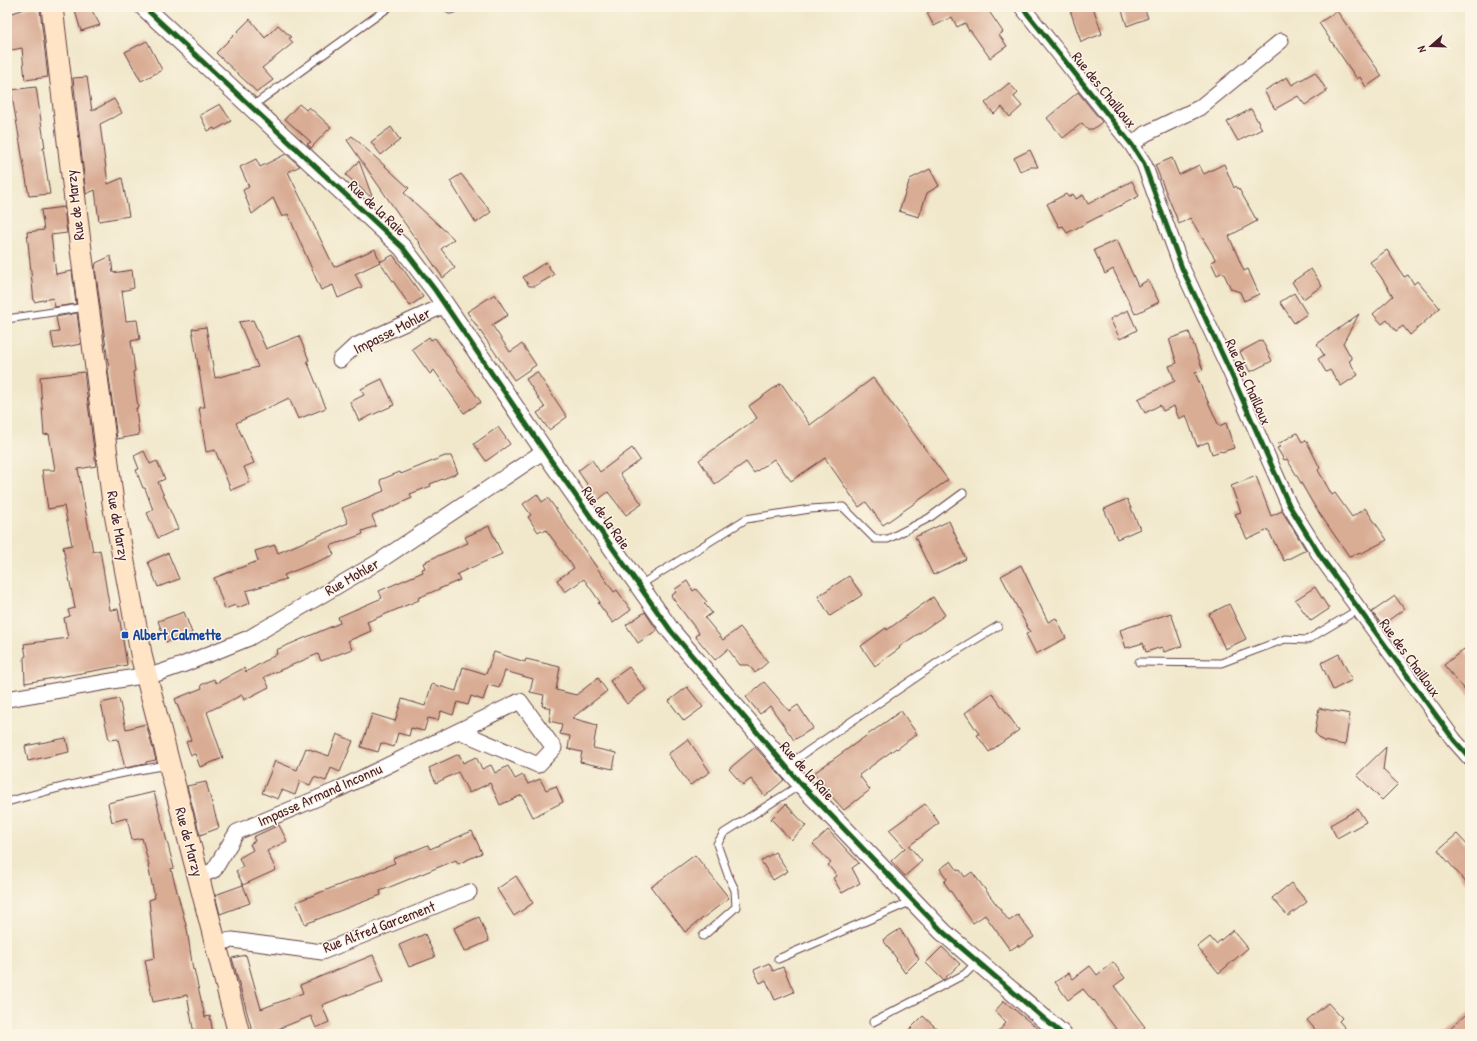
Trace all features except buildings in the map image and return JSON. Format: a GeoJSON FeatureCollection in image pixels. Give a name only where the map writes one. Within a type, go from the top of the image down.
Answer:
{"type":"FeatureCollection","features":[{"type":"Feature","properties":{"kind":"main road","name":"Rue de Marzy"},"geometry":{"type":"LineString","coordinates":[[52,7],[113,503],[146,675],[239,1034]]}},
{"type":"Feature","properties":{"kind":"street","name":"Rue de la Raie"},"geometry":{"type":"LineString","coordinates":[[144,7],[403,248],[445,305],[544,451],[671,631],[801,784],[943,932],[1062,1034]]}},
{"type":"Feature","properties":{"kind":"street","name":"Rue des Chailloux"},"geometry":{"type":"LineString","coordinates":[[1022,7],[1132,144],[1144,164],[1182,268],[1230,371],[1289,505],[1322,557],[1359,609],[1454,740],[1470,758]]}},
{"type":"Feature","properties":{"kind":"street"},"geometry":{"type":"LineString","coordinates":[[1132,144],[1145,134],[1199,108],[1281,41]]}},
{"type":"Feature","properties":{"kind":"street","name":"Impasse Mohler"},"geometry":{"type":"LineString","coordinates":[[340,360],[355,346],[445,305]]}},
{"type":"Feature","properties":{"kind":"street","name":"Rue Mohler"},"geometry":{"type":"LineString","coordinates":[[7,699],[146,675],[174,668],[249,638],[378,562],[544,451]]}},
{"type":"Feature","properties":{"kind":"street","name":"Impasse Armand Inconnu"},"geometry":{"type":"LineString","coordinates":[[198,877],[214,870],[237,832],[337,790],[520,701],[554,748],[538,765],[459,731]]}},
{"type":"Feature","properties":{"kind":"street","name":"Rue Alfred Garcement"},"geometry":{"type":"LineString","coordinates":[[215,943],[232,940],[322,952],[469,892]]}},
{"type":"Feature","properties":{"kind":"lane"},"geometry":{"type":"LineString","coordinates":[[251,107],[389,7]]}},
{"type":"Feature","properties":{"kind":"lane"},"geometry":{"type":"LineString","coordinates":[[447,7],[450,10],[459,7]]}},
{"type":"Feature","properties":{"kind":"lane"},"geometry":{"type":"LineString","coordinates":[[7,319],[88,306]]}},
{"type":"Feature","properties":{"kind":"lane"},"geometry":{"type":"LineString","coordinates":[[639,586],[746,519],[810,508],[843,507],[875,539],[888,538],[929,518],[963,493]]}},
{"type":"Feature","properties":{"kind":"lane"},"geometry":{"type":"LineString","coordinates":[[1139,662],[1221,663],[1285,639],[1307,640],[1359,609]]}},
{"type":"Feature","properties":{"kind":"lane"},"geometry":{"type":"LineString","coordinates":[[786,766],[940,661],[998,626]]}},
{"type":"Feature","properties":{"kind":"lane"},"geometry":{"type":"LineString","coordinates":[[7,802],[33,794],[169,764]]}},
{"type":"Feature","properties":{"kind":"lane"},"geometry":{"type":"LineString","coordinates":[[703,936],[736,907],[735,890],[717,844],[724,833],[801,784]]}},
{"type":"Feature","properties":{"kind":"lane"},"geometry":{"type":"LineString","coordinates":[[778,959],[913,901]]}},
{"type":"Feature","properties":{"kind":"lane"},"geometry":{"type":"LineString","coordinates":[[873,1022],[965,974],[978,962]]}},
{"type":"Feature","properties":{"kind":"cycle path"},"geometry":{"type":"LineString","coordinates":[[144,7],[403,248],[435,290],[552,462],[671,631],[801,784],[943,932],[1062,1034]]}},
{"type":"Feature","properties":{"kind":"cycle path"},"geometry":{"type":"LineString","coordinates":[[1022,7],[1132,145],[1144,164],[1182,268],[1230,371],[1289,505],[1321,557],[1454,740],[1470,758]]}},
{"type":"Feature","properties":{"kind":"place","name":"Albert Calmette"},"geometry":{"type":"Point","coordinates":[125,635]}}]}
